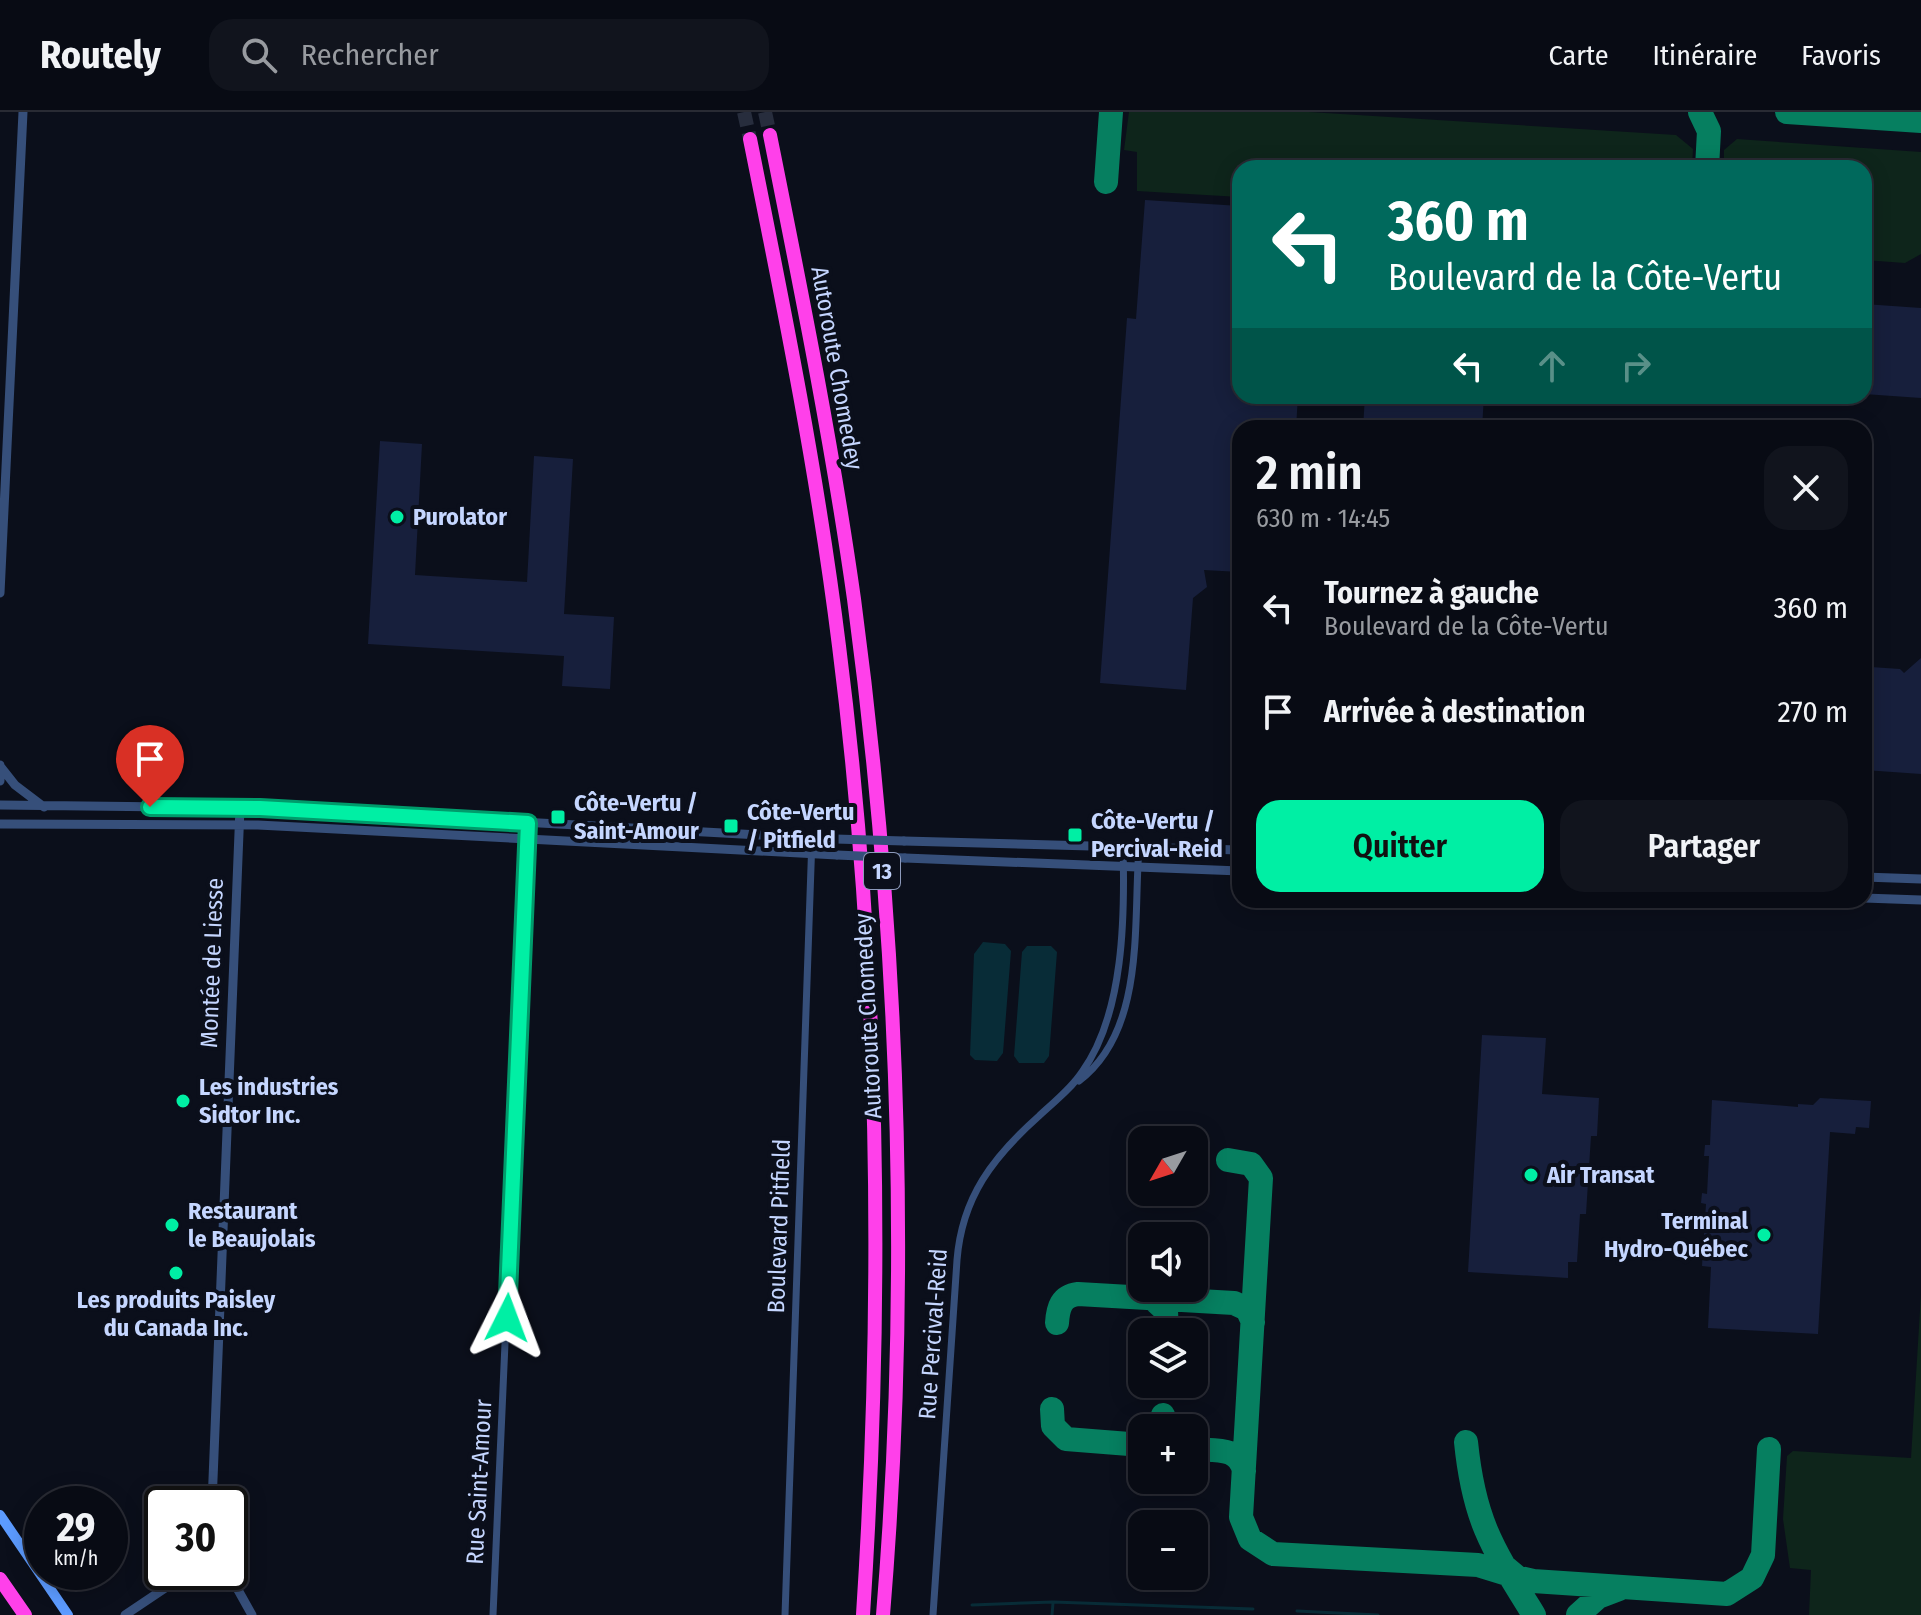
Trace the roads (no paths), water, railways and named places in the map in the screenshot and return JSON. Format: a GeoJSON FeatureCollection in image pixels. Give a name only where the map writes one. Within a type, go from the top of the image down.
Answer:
{"type":"FeatureCollection","features":[{"type":"Feature","properties":{"kind":"highway","name":"Autoroute Chomedey"},"geometry":{"type":"LineString","coordinates":[[770,135],[840,506],[867,709],[883,881],[894,1067],[897,1276],[895,1415],[883,1615]]}},
{"type":"Feature","properties":{"kind":"highway","name":"Autoroute Chomedey"},"geometry":{"type":"LineString","coordinates":[[750,139],[796,372],[825,542],[848,723],[863,883],[874,1074],[876,1278],[873,1432],[863,1615]]}},
{"type":"Feature","properties":{"kind":"highway"},"geometry":{"type":"LineString","coordinates":[[0,1579],[25,1615]]}},
{"type":"Feature","properties":{"kind":"main road"},"geometry":{"type":"LineString","coordinates":[[0,1515],[68,1615]]}},
{"type":"Feature","properties":{"kind":"street"},"geometry":{"type":"LineString","coordinates":[[0,593],[23,112]]}},
{"type":"Feature","properties":{"kind":"street"},"geometry":{"type":"LineString","coordinates":[[0,765],[0,781]]}},
{"type":"Feature","properties":{"kind":"street"},"geometry":{"type":"LineString","coordinates":[[0,765],[15,785],[44,807]]}},
{"type":"Feature","properties":{"kind":"street"},"geometry":{"type":"LineString","coordinates":[[0,805],[240,808],[835,839],[1232,850]]}},
{"type":"Feature","properties":{"kind":"street","name":"Montée de Liesse"},"geometry":{"type":"LineString","coordinates":[[213,1486],[240,808]]}},
{"type":"Feature","properties":{"kind":"street","name":"Rue Saint-Amour"},"geometry":{"type":"LineString","coordinates":[[493,1615],[528,823]]}},
{"type":"Feature","properties":{"kind":"street"},"geometry":{"type":"LineString","coordinates":[[0,824],[238,824],[811,854],[1232,871]]}},
{"type":"Feature","properties":{"kind":"street","name":"Boulevard Pitfield"},"geometry":{"type":"LineString","coordinates":[[785,1615],[812,838]]}},
{"type":"Feature","properties":{"kind":"street","name":"Rue Percival-Reid"},"geometry":{"type":"LineString","coordinates":[[1063,1094],[1091,1058],[1112,1009],[1123,846]]}},
{"type":"Feature","properties":{"kind":"street","name":"Rue Percival-Reid"},"geometry":{"type":"LineString","coordinates":[[933,1615],[958,1246],[963,1222],[989,1166],[1102,1061],[1124,1016],[1139,848]]}},
{"type":"Feature","properties":{"kind":"street"},"geometry":{"type":"LineString","coordinates":[[1872,877],[1921,879]]}},
{"type":"Feature","properties":{"kind":"street"},"geometry":{"type":"LineString","coordinates":[[1872,898],[1921,900]]}},
{"type":"Feature","properties":{"kind":"street"},"geometry":{"type":"LineString","coordinates":[[125,1615],[162,1590]]}},
{"type":"Feature","properties":{"kind":"street"},"geometry":{"type":"LineString","coordinates":[[238,1590],[252,1615]]}},
{"type":"Feature","properties":{"kind":"water"},"geometry":{"type":"Polygon","coordinates":[[[983,942],[1005,944],[1011,951],[1003,1053],[997,1061],[975,1060],[970,1055],[974,954],[983,942]]]}},
{"type":"Feature","properties":{"kind":"water"},"geometry":{"type":"Polygon","coordinates":[[[1027,946],[1051,946],[1057,952],[1049,1056],[1044,1063],[1019,1063],[1014,1056],[1022,952],[1027,946]]]}},
{"type":"Feature","properties":{"kind":"waterway"},"geometry":{"type":"LineString","coordinates":[[972,1605],[1053,1602],[1253,1609]]}},
{"type":"Feature","properties":{"kind":"waterway"},"geometry":{"type":"LineString","coordinates":[[1052,1615],[1053,1603]]}},
{"type":"Feature","properties":{"kind":"waterway"},"geometry":{"type":"LineString","coordinates":[[1297,1611],[1378,1615]]}},
{"type":"Feature","properties":{"kind":"tunnel"},"geometry":{"type":"LineString","coordinates":[[744,112],[750,139]]}},
{"type":"Feature","properties":{"kind":"tunnel"},"geometry":{"type":"LineString","coordinates":[[765,112],[770,135]]}},
{"type":"Feature","properties":{"kind":"place","name":"Purolator"},"geometry":{"type":"Point","coordinates":[397,517]}},
{"type":"Feature","properties":{"kind":"place","name":"Côte-Vertu / Saint-Amour"},"geometry":{"type":"Point","coordinates":[558,817]}},
{"type":"Feature","properties":{"kind":"place","name":"Côte-Vertu / Pitfield"},"geometry":{"type":"Point","coordinates":[731,826]}},
{"type":"Feature","properties":{"kind":"place","name":"Côte-Vertu / Percival-Reid"},"geometry":{"type":"Point","coordinates":[1075,835]}},
{"type":"Feature","properties":{"kind":"place","name":"Les industries Sidtor Inc."},"geometry":{"type":"Point","coordinates":[183,1101]}},
{"type":"Feature","properties":{"kind":"place","name":"Air Transat"},"geometry":{"type":"Point","coordinates":[1531,1175]}},
{"type":"Feature","properties":{"kind":"place","name":"Restaurant le Beaujolais"},"geometry":{"type":"Point","coordinates":[172,1225]}},
{"type":"Feature","properties":{"kind":"place","name":"Terminal Hydro-Québec"},"geometry":{"type":"Point","coordinates":[1764,1235]}},
{"type":"Feature","properties":{"kind":"place","name":"Les produits Paisley du Canada Inc."},"geometry":{"type":"Point","coordinates":[176,1273]}}]}
